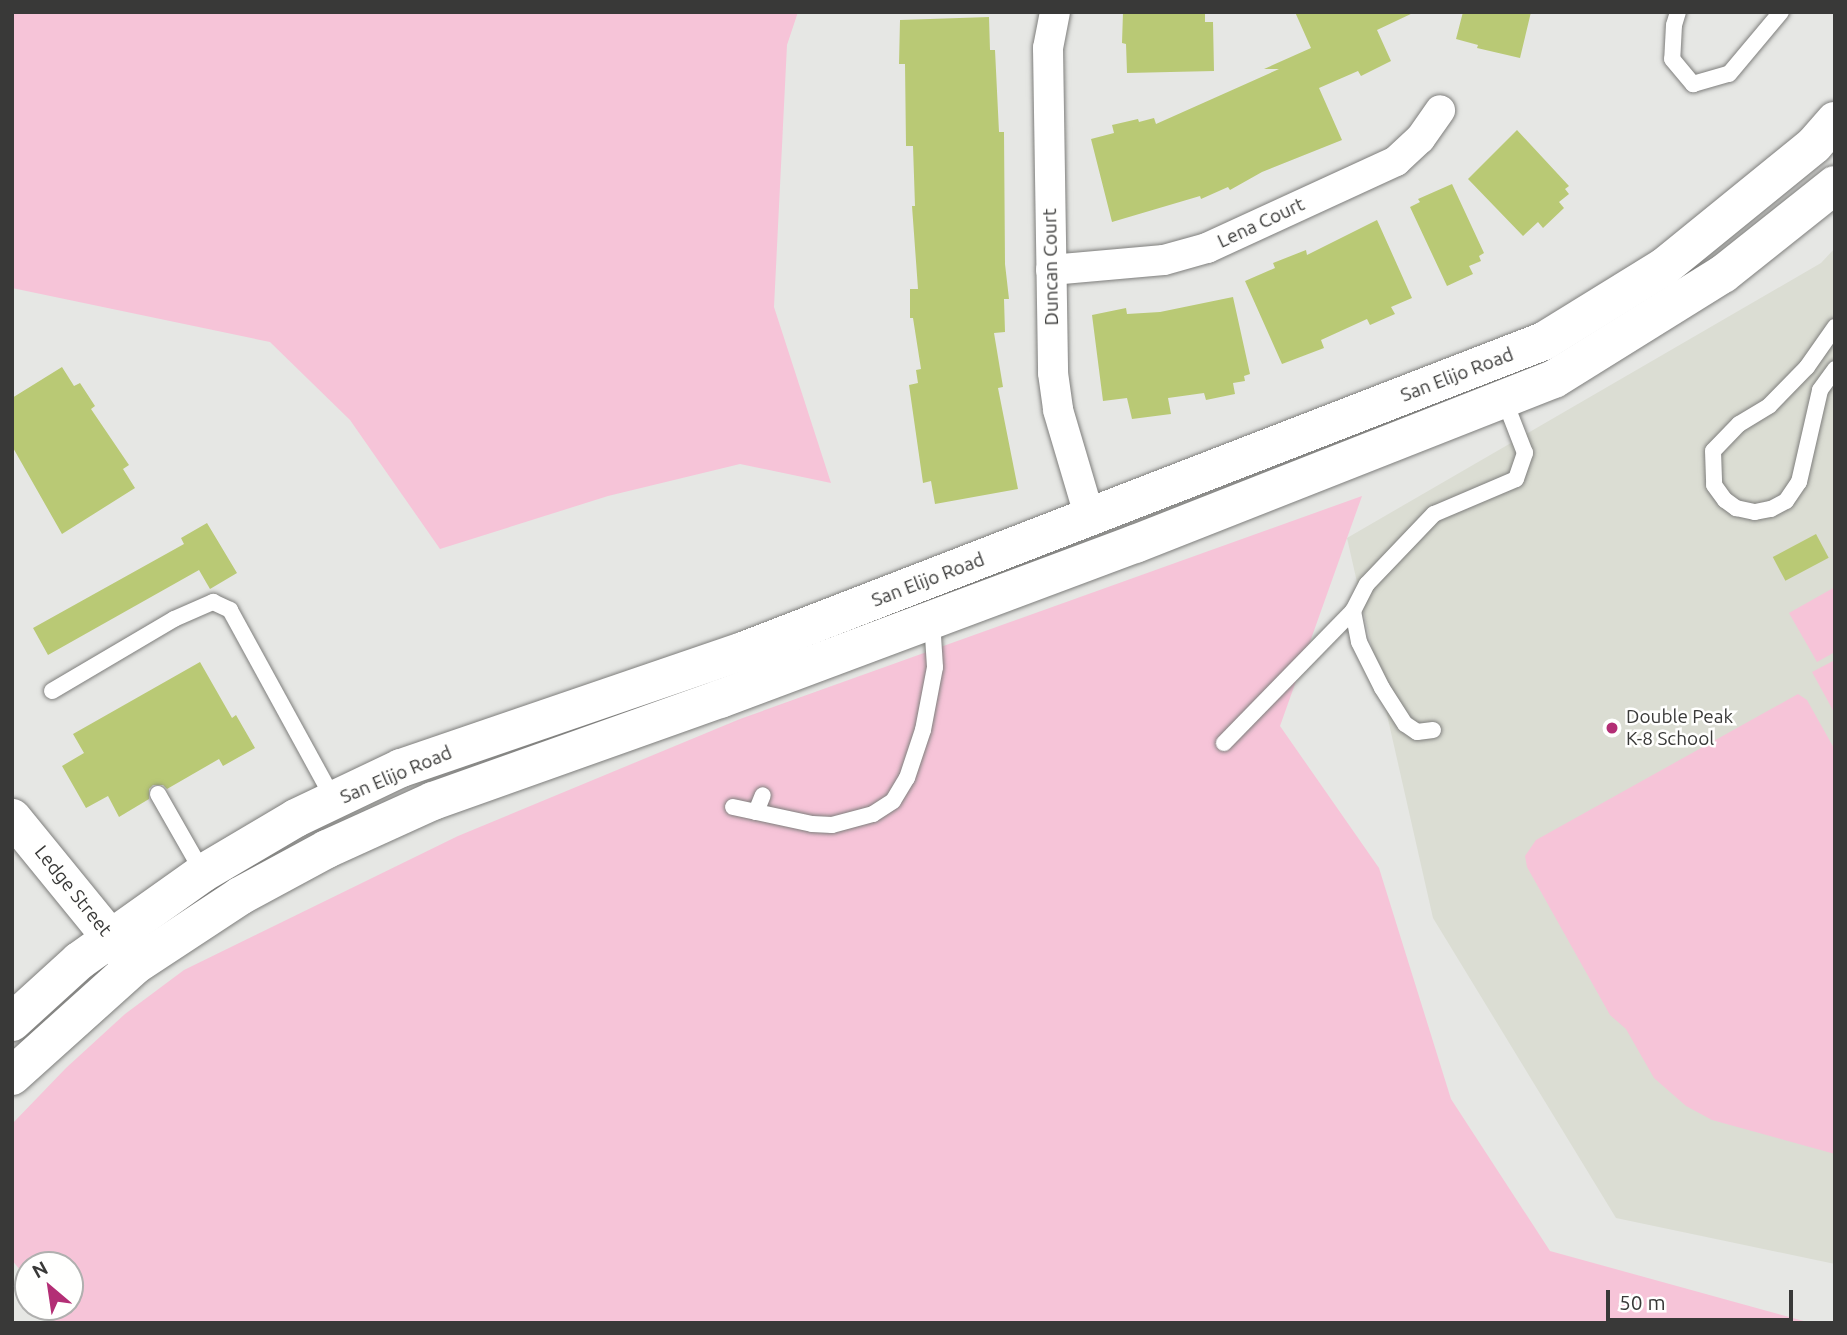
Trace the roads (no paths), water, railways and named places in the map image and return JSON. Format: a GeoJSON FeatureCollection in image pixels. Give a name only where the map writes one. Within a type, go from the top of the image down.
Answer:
{"type":"FeatureCollection","features":[{"type":"Feature","properties":{"kind":"main road","name":"San Elijo Road"},"geometry":{"type":"LineString","coordinates":[[12,1076],[122,951],[203,873],[296,818],[401,768],[743,651],[1544,341],[1664,267],[1814,145],[1835,121]]}},
{"type":"Feature","properties":{"kind":"main road","name":"San Elijo Road"},"geometry":{"type":"LineString","coordinates":[[12,1023],[122,951],[240,896],[327,849],[433,802],[932,620],[1553,379],[1723,274],[1835,185]]}},
{"type":"Feature","properties":{"kind":"main road"},"geometry":{"type":"LineString","coordinates":[[240,896],[244,879],[254,866],[316,833],[329,822],[334,800]]}},
{"type":"Feature","properties":{"kind":"street","name":"Duncan Court"},"geometry":{"type":"LineString","coordinates":[[1055,12],[1048,48],[1053,373],[1058,410],[1090,518]]}},
{"type":"Feature","properties":{"kind":"street","name":"Lena Court"},"geometry":{"type":"LineString","coordinates":[[1051,270],[1164,260],[1207,248],[1396,161],[1420,139],[1440,110]]}},
{"type":"Feature","properties":{"kind":"street","name":"Ledge Street"},"geometry":{"type":"LineString","coordinates":[[12,817],[122,951]]}},
{"type":"Feature","properties":{"kind":"lane"},"geometry":{"type":"LineString","coordinates":[[1678,12],[1674,25],[1672,59],[1693,84],[1729,74],[1782,12]]}},
{"type":"Feature","properties":{"kind":"lane"},"geometry":{"type":"LineString","coordinates":[[1835,327],[1807,366],[1769,406],[1739,424],[1713,451],[1714,485],[1736,508],[1755,512],[1771,509],[1786,501],[1799,482],[1820,390],[1835,369]]}},
{"type":"Feature","properties":{"kind":"lane"},"geometry":{"type":"LineString","coordinates":[[1224,743],[1353,611],[1367,584],[1434,514],[1516,479],[1525,453],[1504,399]]}},
{"type":"Feature","properties":{"kind":"lane"},"geometry":{"type":"LineString","coordinates":[[52,691],[174,620],[213,601],[230,610],[334,800]]}},
{"type":"Feature","properties":{"kind":"lane"},"geometry":{"type":"LineString","coordinates":[[1353,611],[1359,642],[1405,724],[1417,732],[1433,730]]}},
{"type":"Feature","properties":{"kind":"lane"},"geometry":{"type":"LineString","coordinates":[[733,807],[812,824],[832,825],[873,814],[893,801],[907,778],[923,730],[935,667],[932,620]]}},
{"type":"Feature","properties":{"kind":"lane"},"geometry":{"type":"LineString","coordinates":[[158,794],[203,873]]}},
{"type":"Feature","properties":{"kind":"lane"},"geometry":{"type":"LineString","coordinates":[[756,811],[763,795]]}},
{"type":"Feature","properties":{"kind":"place","name":"Double Peak K-8 School"},"geometry":{"type":"Point","coordinates":[1612,728]}}]}
